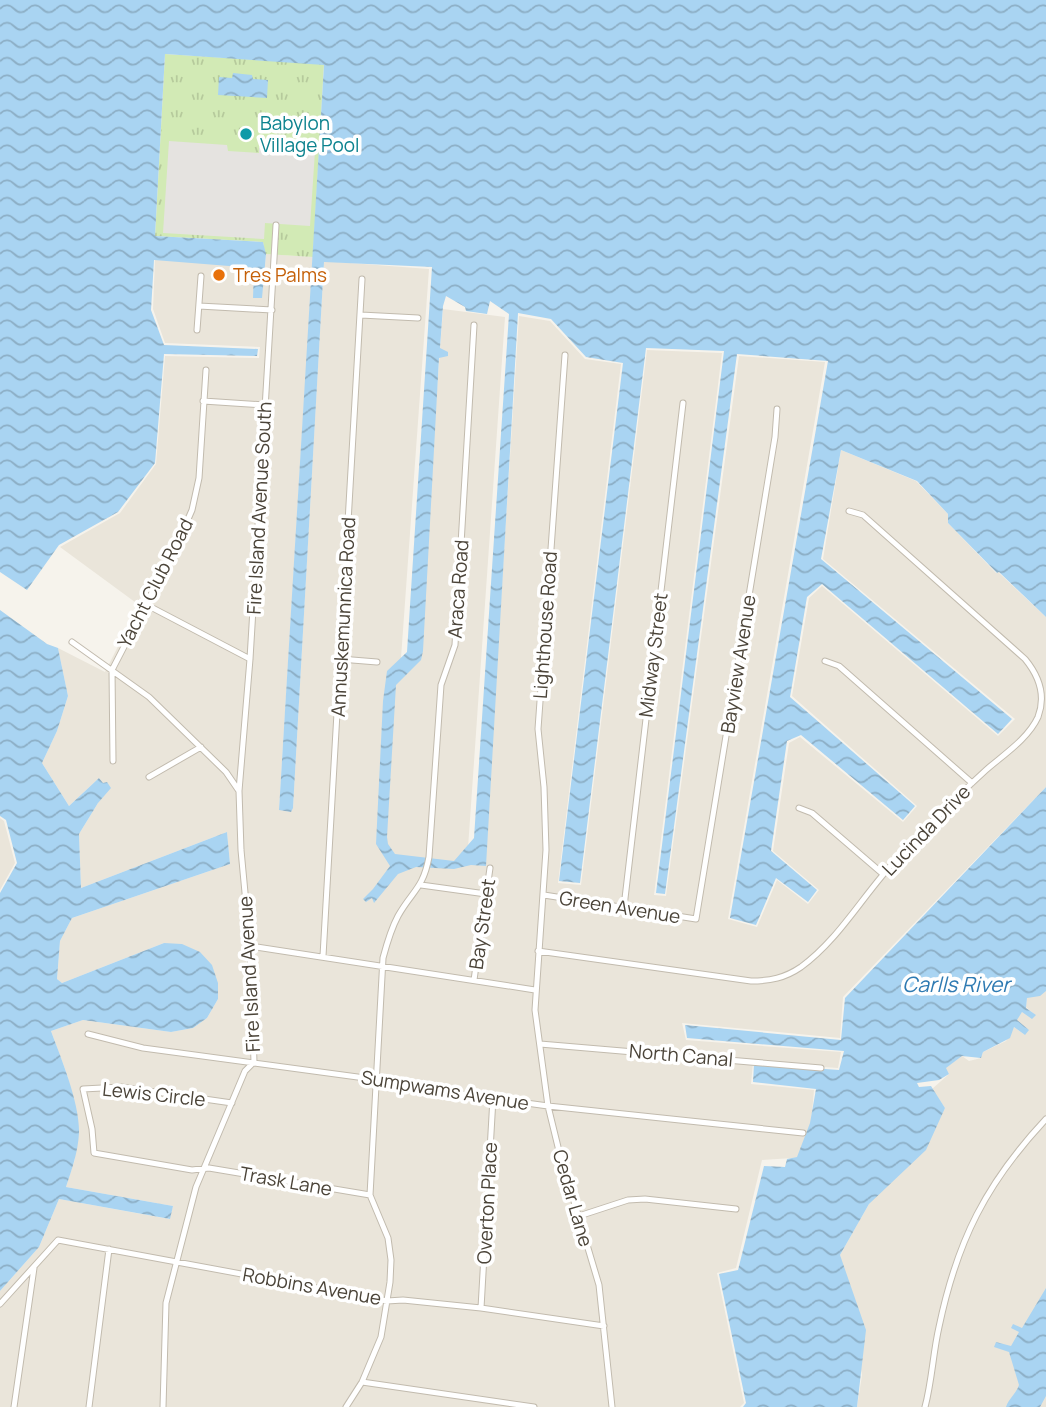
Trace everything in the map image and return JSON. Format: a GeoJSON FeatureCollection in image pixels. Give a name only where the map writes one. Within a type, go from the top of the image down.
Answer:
{"type":"FeatureCollection","features":[{"type":"Feature","properties":{"kind":"street","name":"Fire Island Avenue South"},"geometry":{"type":"LineString","coordinates":[[239,791],[250,659],[276,225]]}},
{"type":"Feature","properties":{"kind":"street"},"geometry":{"type":"LineString","coordinates":[[197,330],[201,276]]}},
{"type":"Feature","properties":{"kind":"street","name":"Annuskemunnica Road"},"geometry":{"type":"LineString","coordinates":[[323,956],[362,279]]}},
{"type":"Feature","properties":{"kind":"street"},"geometry":{"type":"LineString","coordinates":[[199,306],[272,310]]}},
{"type":"Feature","properties":{"kind":"street"},"geometry":{"type":"LineString","coordinates":[[361,315],[418,318]]}},
{"type":"Feature","properties":{"kind":"street","name":"Araca Road"},"geometry":{"type":"LineString","coordinates":[[370,1195],[383,958],[390,932],[399,914],[421,885],[427,869],[441,685],[455,645],[474,325]]}},
{"type":"Feature","properties":{"kind":"street","name":"Lighthouse Road"},"geometry":{"type":"LineString","coordinates":[[544,895],[546,816],[538,729],[565,355]]}},
{"type":"Feature","properties":{"kind":"street","name":"Yacht Club Road"},"geometry":{"type":"LineString","coordinates":[[112,670],[192,510],[199,478],[206,370]]}},
{"type":"Feature","properties":{"kind":"street"},"geometry":{"type":"LineString","coordinates":[[203,401],[265,405]]}},
{"type":"Feature","properties":{"kind":"street","name":"Midway Street"},"geometry":{"type":"LineString","coordinates":[[624,907],[683,403]]}},
{"type":"Feature","properties":{"kind":"street","name":"Bayview Avenue"},"geometry":{"type":"LineString","coordinates":[[696,919],[775,437],[777,409]]}},
{"type":"Feature","properties":{"kind":"street","name":"Lucinda Drive"},"geometry":{"type":"LineString","coordinates":[[538,951],[751,981],[770,981],[785,977],[817,954],[883,874],[972,783],[1032,728],[1042,702],[1036,672],[1025,659],[863,516],[849,511]]}},
{"type":"Feature","properties":{"kind":"street"},"geometry":{"type":"LineString","coordinates":[[145,604],[250,659]]}},
{"type":"Feature","properties":{"kind":"street"},"geometry":{"type":"LineString","coordinates":[[72,642],[149,697],[226,772],[239,791]]}},
{"type":"Feature","properties":{"kind":"street"},"geometry":{"type":"LineString","coordinates":[[340,659],[377,662]]}},
{"type":"Feature","properties":{"kind":"street"},"geometry":{"type":"LineString","coordinates":[[825,660],[839,666],[972,783]]}},
{"type":"Feature","properties":{"kind":"street"},"geometry":{"type":"LineString","coordinates":[[112,670],[113,761]]}},
{"type":"Feature","properties":{"kind":"street"},"geometry":{"type":"LineString","coordinates":[[149,777],[201,747]]}},
{"type":"Feature","properties":{"kind":"street","name":"Fire Island Avenue"},"geometry":{"type":"LineString","coordinates":[[163,1407],[166,1303],[196,1188],[245,1072],[254,1062],[250,946],[241,850],[239,791]]}},
{"type":"Feature","properties":{"kind":"street"},"geometry":{"type":"LineString","coordinates":[[799,808],[812,813],[883,874]]}},
{"type":"Feature","properties":{"kind":"street","name":"Bay Street"},"geometry":{"type":"LineString","coordinates":[[474,980],[490,868]]}},
{"type":"Feature","properties":{"kind":"street"},"geometry":{"type":"LineString","coordinates":[[421,885],[486,894]]}},
{"type":"Feature","properties":{"kind":"street","name":"Green Avenue"},"geometry":{"type":"LineString","coordinates":[[544,895],[696,919]]}},
{"type":"Feature","properties":{"kind":"street","name":"Cedar Lane"},"geometry":{"type":"LineString","coordinates":[[544,895],[535,1010],[548,1106],[599,1285],[612,1407]]}},
{"type":"Feature","properties":{"kind":"street"},"geometry":{"type":"LineString","coordinates":[[250,946],[535,990]]}},
{"type":"Feature","properties":{"kind":"street","name":"Sumpwams Avenue"},"geometry":{"type":"LineString","coordinates":[[88,1034],[143,1048],[548,1106],[803,1133]]}},
{"type":"Feature","properties":{"kind":"street","name":"North Canal"},"geometry":{"type":"LineString","coordinates":[[540,1044],[821,1068]]}},
{"type":"Feature","properties":{"kind":"street","name":"Lewis Circle"},"geometry":{"type":"LineString","coordinates":[[202,1170],[94,1153],[83,1088],[121,1087],[232,1103]]}},
{"type":"Feature","properties":{"kind":"street","name":"Overton Place"},"geometry":{"type":"LineString","coordinates":[[481,1308],[493,1098]]}},
{"type":"Feature","properties":{"kind":"street"},"geometry":{"type":"LineString","coordinates":[[925,1407],[953,1269],[969,1228],[992,1185],[1016,1152],[1046,1119]]}},
{"type":"Feature","properties":{"kind":"street","name":"Trask Lane"},"geometry":{"type":"LineString","coordinates":[[202,1170],[209,1168],[370,1195]]}},
{"type":"Feature","properties":{"kind":"street"},"geometry":{"type":"LineString","coordinates":[[346,1407],[362,1382],[381,1337],[387,1301],[391,1260],[388,1238],[370,1195]]}},
{"type":"Feature","properties":{"kind":"street"},"geometry":{"type":"LineString","coordinates":[[579,1216],[628,1200],[645,1199],[736,1209]]}},
{"type":"Feature","properties":{"kind":"street","name":"Robbins Avenue"},"geometry":{"type":"LineString","coordinates":[[34,1267],[58,1240],[387,1301],[403,1300],[481,1308],[604,1326]]}},
{"type":"Feature","properties":{"kind":"street"},"geometry":{"type":"LineString","coordinates":[[89,1407],[109,1250]]}},
{"type":"Feature","properties":{"kind":"street"},"geometry":{"type":"LineString","coordinates":[[0,1304],[34,1267]]}},
{"type":"Feature","properties":{"kind":"street"},"geometry":{"type":"LineString","coordinates":[[14,1407],[34,1267]]}},
{"type":"Feature","properties":{"kind":"street"},"geometry":{"type":"LineString","coordinates":[[362,1382],[534,1407]]}},
{"type":"Feature","properties":{"kind":"shaded area"},"geometry":{"type":"Polygon","coordinates":[[[169,141],[227,145],[228,151],[259,153],[259,147],[315,151],[310,226],[265,223],[264,239],[163,233],[169,141]]]}},
{"type":"Feature","properties":{"kind":"shaded area"},"geometry":{"type":"Polygon","coordinates":[[[266,254],[313,257],[279,810],[293,808],[324,261],[429,269],[401,658],[417,659],[443,309],[505,317],[468,848],[485,850],[519,316],[550,321],[585,359],[621,364],[558,883],[581,885],[647,350],[722,353],[654,895],[666,896],[739,356],[825,362],[728,919],[757,927],[777,880],[808,904],[819,890],[773,851],[789,743],[800,737],[903,822],[917,806],[792,696],[809,598],[822,586],[998,736],[1015,719],[823,559],[841,450],[916,481],[948,514],[948,523],[996,573],[1046,617],[1046,787],[843,997],[840,1038],[682,1023],[686,1040],[841,1052],[838,1068],[753,1062],[751,1084],[814,1090],[808,1157],[762,1160],[736,1268],[717,1273],[744,1403],[740,1407],[0,1407],[0,1291],[39,1247],[59,1199],[169,1219],[173,1206],[66,1187],[75,1159],[68,1077],[51,1031],[83,1020],[171,1032],[193,1028],[207,1018],[218,999],[164,943],[62,983],[57,979],[60,941],[72,918],[230,864],[227,832],[81,888],[79,834],[98,803],[103,784],[99,778],[69,806],[42,763],[57,731],[68,696],[58,648],[105,672],[139,605],[60,547],[120,513],[156,464],[165,356],[259,358],[260,347],[165,343],[153,309],[155,259],[265,265],[266,254]]]}},
{"type":"Feature","properties":{"kind":"shaded area"},"geometry":{"type":"Polygon","coordinates":[[[0,818],[4,821],[15,863],[0,890],[0,818]]]}},
{"type":"Feature","properties":{"kind":"shaded area"},"geometry":{"type":"Polygon","coordinates":[[[1046,991],[1046,1407],[857,1407],[862,1375],[840,1255],[869,1204],[945,1108],[932,1089],[949,1074],[945,1068],[962,1056],[969,1061],[981,1058],[983,1052],[1006,1041],[1014,1027],[1025,1035],[1016,1020],[1022,1012],[1035,1015],[1026,1007],[1027,997],[1046,991]]]}},
{"type":"Feature","properties":{"kind":"green space"},"geometry":{"type":"Polygon","coordinates":[[[165,54],[324,64],[313,257],[265,254],[263,242],[155,236],[165,54]]]}},
{"type":"Feature","properties":{"kind":"water"},"geometry":{"type":"Polygon","coordinates":[[[0,0],[1046,0],[1046,617],[997,573],[948,523],[948,514],[917,481],[841,450],[821,559],[1012,719],[998,734],[822,584],[807,597],[790,697],[915,806],[903,820],[801,735],[787,741],[771,851],[817,890],[808,902],[776,878],[756,925],[730,918],[828,361],[737,354],[665,894],[656,893],[724,351],[646,348],[580,883],[559,881],[623,363],[586,357],[551,319],[518,313],[486,866],[471,865],[454,869],[416,867],[398,874],[374,903],[372,898],[366,902],[363,899],[390,866],[376,844],[383,701],[387,671],[407,652],[432,267],[324,262],[293,808],[291,812],[279,810],[324,65],[165,54],[155,236],[263,242],[266,254],[262,298],[253,298],[254,268],[154,260],[151,310],[164,345],[258,349],[257,356],[164,354],[155,463],[118,512],[59,545],[27,590],[0,572],[0,0]],[[446,296],[440,348],[448,352],[448,356],[439,358],[423,651],[421,660],[396,685],[387,837],[395,854],[454,861],[474,838],[509,314],[490,301],[487,314],[466,311],[465,307],[446,296]]]}},
{"type":"Feature","properties":{"kind":"water"},"geometry":{"type":"Polygon","coordinates":[[[233,73],[268,80],[267,98],[218,95],[219,77],[232,78],[233,73]]]}},
{"type":"Feature","properties":{"kind":"water"},"geometry":{"type":"Polygon","coordinates":[[[0,610],[47,644],[58,648],[68,696],[57,731],[42,763],[69,806],[99,778],[111,788],[98,803],[79,834],[81,888],[227,832],[230,864],[72,918],[60,941],[57,979],[62,983],[164,943],[182,944],[200,952],[212,965],[218,983],[218,999],[207,1018],[193,1028],[171,1032],[83,1020],[51,1031],[69,1081],[78,1121],[77,1147],[66,1187],[173,1206],[170,1219],[59,1199],[39,1247],[0,1291],[0,893],[17,863],[6,820],[0,816],[0,610]]]}},
{"type":"Feature","properties":{"kind":"water","name":"Carlls River"},"geometry":{"type":"Polygon","coordinates":[[[1046,787],[1046,991],[1040,996],[1027,998],[1026,1008],[1036,1015],[1032,1019],[1022,1012],[1017,1020],[1029,1030],[1025,1035],[1014,1027],[1010,1038],[983,1052],[981,1058],[962,1056],[946,1068],[949,1074],[939,1080],[917,1083],[919,1087],[931,1086],[945,1108],[926,1150],[869,1204],[840,1255],[866,1330],[857,1407],[743,1407],[746,1403],[719,1274],[738,1270],[764,1166],[785,1167],[787,1159],[797,1157],[810,1123],[816,1089],[753,1082],[754,1064],[839,1070],[844,1051],[687,1038],[685,1025],[841,1040],[845,998],[1046,787]]]}},
{"type":"Feature","properties":{"kind":"water"},"geometry":{"type":"Polygon","coordinates":[[[1046,1288],[1046,1396],[1040,1407],[1006,1407],[1019,1385],[1009,1352],[994,1347],[996,1342],[1011,1346],[1019,1332],[1011,1328],[1013,1324],[1022,1328],[1046,1288]]]}},
{"type":"Feature","properties":{"kind":"place","name":"Babylon Village Pool"},"geometry":{"type":"Point","coordinates":[246,134]}},
{"type":"Feature","properties":{"kind":"place","name":"Tres Palms"},"geometry":{"type":"Point","coordinates":[219,275]}}]}
